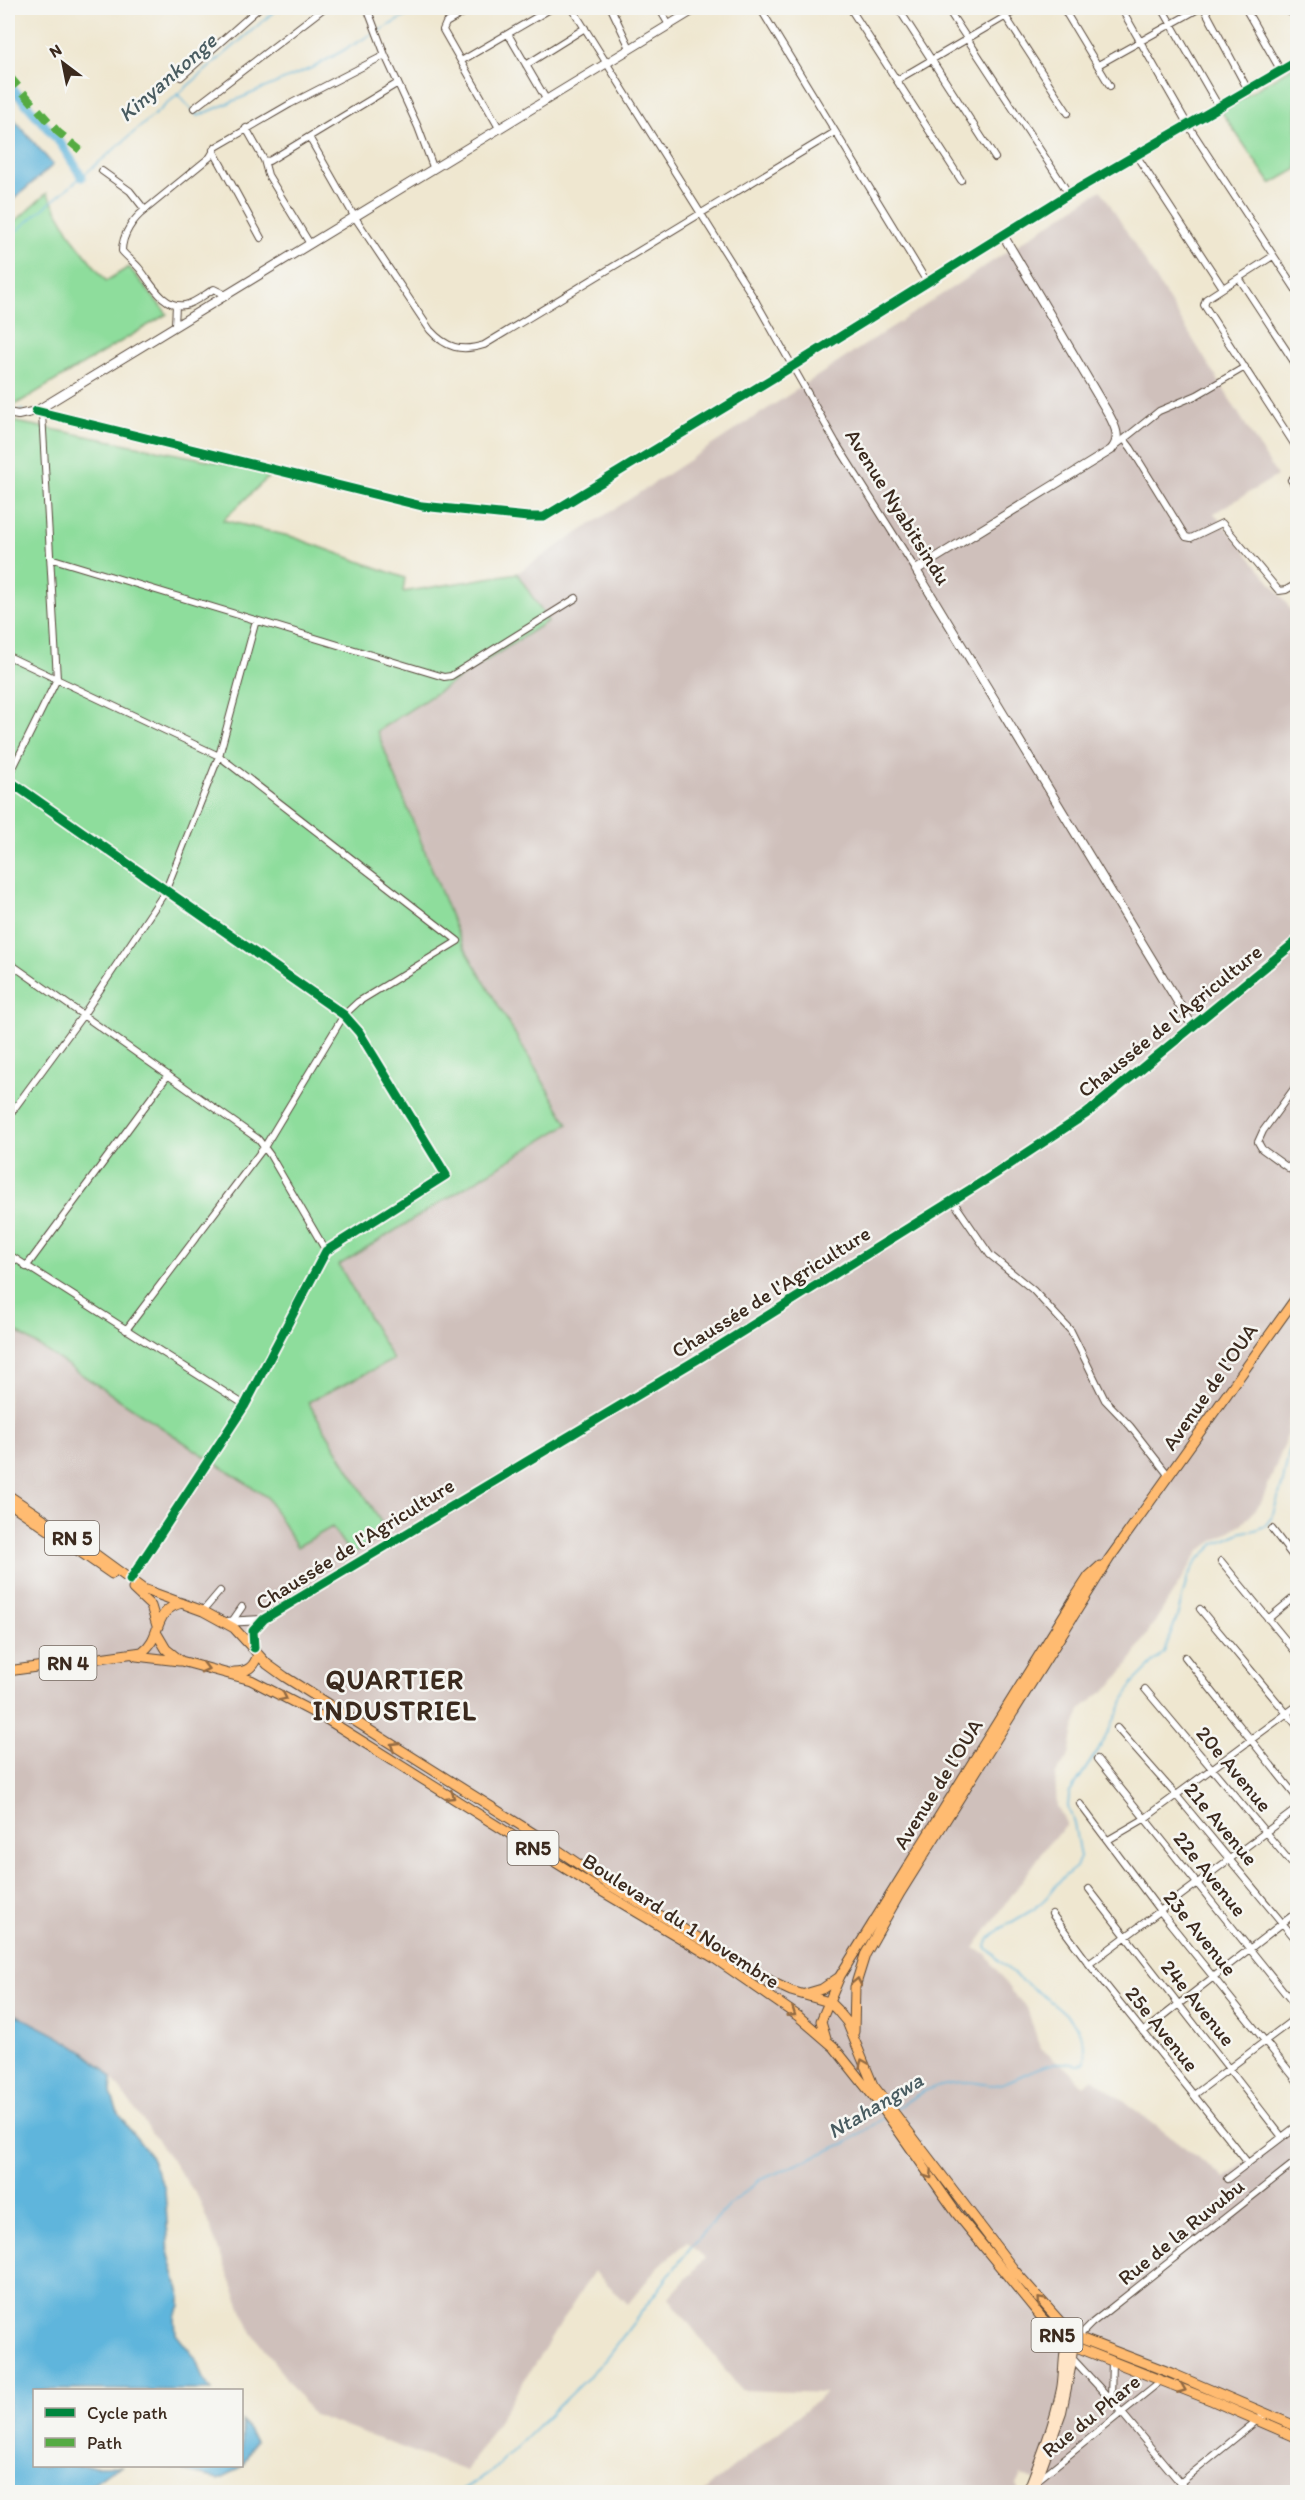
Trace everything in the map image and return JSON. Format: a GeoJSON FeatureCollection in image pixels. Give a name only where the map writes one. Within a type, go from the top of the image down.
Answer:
{"type":"FeatureCollection","features":[{"type":"Feature","properties":{"kind":"main road","name":"Avenue de l'OUA"},"geometry":{"type":"LineString","coordinates":[[854,2040],[855,1987],[871,1942],[1077,1601],[1089,1576],[1109,1559],[1298,1295]]}},
{"type":"Feature","properties":{"kind":"main road","name":"RN 5"},"geometry":{"type":"LineString","coordinates":[[8,1495],[132,1583]]}},
{"type":"Feature","properties":{"kind":"main road","name":"RN 5"},"geometry":{"type":"LineString","coordinates":[[8,1502],[132,1583]]}},
{"type":"Feature","properties":{"kind":"main road","name":"RN5"},"geometry":{"type":"LineString","coordinates":[[132,1583],[151,1593],[182,1603]]}},
{"type":"Feature","properties":{"kind":"main road"},"geometry":{"type":"LineString","coordinates":[[132,1583],[151,1606],[165,1649],[181,1661]]}},
{"type":"Feature","properties":{"kind":"main road","name":"Avenue de l'OUA"},"geometry":{"type":"LineString","coordinates":[[827,2040],[821,2021],[840,1976],[1077,1601]]}},
{"type":"Feature","properties":{"kind":"main road"},"geometry":{"type":"LineString","coordinates":[[157,1629],[165,1612],[182,1603]]}},
{"type":"Feature","properties":{"kind":"main road","name":"Boulevard du 1 Novembre"},"geometry":{"type":"LineString","coordinates":[[182,1603],[229,1621],[280,1674],[536,1835],[609,1886],[692,1938],[827,2040],[899,2124]]}},
{"type":"Feature","properties":{"kind":"main road","name":"RN 4"},"geometry":{"type":"LineString","coordinates":[[8,1671],[142,1652],[147,1648],[157,1629]]}},
{"type":"Feature","properties":{"kind":"main road"},"geometry":{"type":"LineString","coordinates":[[230,1673],[247,1670],[256,1661],[256,1651]]}},
{"type":"Feature","properties":{"kind":"main road","name":"RN 4"},"geometry":{"type":"LineString","coordinates":[[128,1655],[181,1661]]}},
{"type":"Feature","properties":{"kind":"main road","name":"Boulevard du 1 Novembre"},"geometry":{"type":"LineString","coordinates":[[181,1661],[251,1680],[328,1720],[603,1892],[776,1984],[829,2002],[847,2022],[865,2070],[884,2104]]}},
{"type":"Feature","properties":{"kind":"main road"},"geometry":{"type":"LineString","coordinates":[[429,1783],[436,1772]]}},
{"type":"Feature","properties":{"kind":"main road"},"geometry":{"type":"LineString","coordinates":[[802,1994],[822,1989],[840,1976]]}},
{"type":"Feature","properties":{"kind":"main road"},"geometry":{"type":"LineString","coordinates":[[834,2047],[845,2048],[854,2040]]}},
{"type":"Feature","properties":{"kind":"main road","name":"RN5"},"geometry":{"type":"LineString","coordinates":[[899,2124],[1014,2271],[1075,2337],[1171,2373],[1298,2427]]}},
{"type":"Feature","properties":{"kind":"main road","name":"RN5"},"geometry":{"type":"LineString","coordinates":[[899,2124],[957,2214],[1070,2350],[1162,2381],[1298,2438]]}},
{"type":"Feature","properties":{"kind":"main road"},"geometry":{"type":"LineString","coordinates":[[1034,2485],[1075,2337]]}},
{"type":"Feature","properties":{"kind":"main road"},"geometry":{"type":"LineString","coordinates":[[1027,2493],[1034,2485],[1062,2412],[1070,2350]]}},
{"type":"Feature","properties":{"kind":"street"},"geometry":{"type":"LineString","coordinates":[[181,77],[259,8]]}},
{"type":"Feature","properties":{"kind":"street"},"geometry":{"type":"LineString","coordinates":[[194,108],[324,8]]}},
{"type":"Feature","properties":{"kind":"street"},"geometry":{"type":"LineString","coordinates":[[367,8],[433,167]]}},
{"type":"Feature","properties":{"kind":"street"},"geometry":{"type":"LineString","coordinates":[[472,8],[443,27],[499,128]]}},
{"type":"Feature","properties":{"kind":"street"},"geometry":{"type":"LineString","coordinates":[[461,61],[552,8]]}},
{"type":"Feature","properties":{"kind":"street","name":"Avenue Nyabitsindu"},"geometry":{"type":"LineString","coordinates":[[572,8],[702,214],[793,366],[836,444],[916,570],[1192,1027]]}},
{"type":"Feature","properties":{"kind":"street"},"geometry":{"type":"LineString","coordinates":[[611,8],[630,48]]}},
{"type":"Feature","properties":{"kind":"street"},"geometry":{"type":"LineString","coordinates":[[658,8],[669,25]]}},
{"type":"Feature","properties":{"kind":"street"},"geometry":{"type":"LineString","coordinates":[[39,412],[433,167],[697,8]]}},
{"type":"Feature","properties":{"kind":"street"},"geometry":{"type":"LineString","coordinates":[[760,8],[927,282]]}},
{"type":"Feature","properties":{"kind":"street"},"geometry":{"type":"LineString","coordinates":[[850,8],[961,180]]}},
{"type":"Feature","properties":{"kind":"street"},"geometry":{"type":"LineString","coordinates":[[898,8],[995,158]]}},
{"type":"Feature","properties":{"kind":"street"},"geometry":{"type":"LineString","coordinates":[[947,8],[1069,194]]}},
{"type":"Feature","properties":{"kind":"street"},"geometry":{"type":"LineString","coordinates":[[1000,8],[1068,112]]}},
{"type":"Feature","properties":{"kind":"street"},"geometry":{"type":"LineString","coordinates":[[897,80],[1020,8]]}},
{"type":"Feature","properties":{"kind":"street"},"geometry":{"type":"LineString","coordinates":[[1063,8],[1110,86]]}},
{"type":"Feature","properties":{"kind":"street"},"geometry":{"type":"LineString","coordinates":[[1121,8],[1188,125],[1298,293]]}},
{"type":"Feature","properties":{"kind":"street"},"geometry":{"type":"LineString","coordinates":[[1162,8],[1220,107]]}},
{"type":"Feature","properties":{"kind":"street"},"geometry":{"type":"LineString","coordinates":[[1098,65],[1202,8],[1248,90]]}},
{"type":"Feature","properties":{"kind":"street"},"geometry":{"type":"LineString","coordinates":[[1245,8],[1281,71]]}},
{"type":"Feature","properties":{"kind":"street"},"geometry":{"type":"LineString","coordinates":[[1281,8],[1298,16]]}},
{"type":"Feature","properties":{"kind":"street"},"geometry":{"type":"LineString","coordinates":[[526,65],[585,28]]}},
{"type":"Feature","properties":{"kind":"street"},"geometry":{"type":"LineString","coordinates":[[508,34],[546,99]]}},
{"type":"Feature","properties":{"kind":"street"},"geometry":{"type":"LineString","coordinates":[[226,295],[214,289],[186,305],[176,305],[167,301],[122,251],[122,244],[130,227],[145,210],[192,172],[213,150],[246,128],[385,55]]}},
{"type":"Feature","properties":{"kind":"street"},"geometry":{"type":"LineString","coordinates":[[8,413],[18,415],[39,412],[422,506],[528,518],[544,517],[793,366],[1069,194],[1298,61]]}},
{"type":"Feature","properties":{"kind":"street"},"geometry":{"type":"LineString","coordinates":[[264,160],[269,161],[398,83]]}},
{"type":"Feature","properties":{"kind":"street"},"geometry":{"type":"LineString","coordinates":[[246,128],[264,160],[268,175],[310,244]]}},
{"type":"Feature","properties":{"kind":"street"},"geometry":{"type":"LineString","coordinates":[[309,137],[354,216],[430,330],[444,344],[465,350],[484,345],[835,132]]}},
{"type":"Feature","properties":{"kind":"street"},"geometry":{"type":"LineString","coordinates":[[213,150],[261,238]]}},
{"type":"Feature","properties":{"kind":"street"},"geometry":{"type":"LineString","coordinates":[[1136,155],[1223,288]]}},
{"type":"Feature","properties":{"kind":"street"},"geometry":{"type":"LineString","coordinates":[[102,171],[130,191],[145,210]]}},
{"type":"Feature","properties":{"kind":"street"},"geometry":{"type":"LineString","coordinates":[[1003,235],[1108,413],[1117,433],[1116,445]]}},
{"type":"Feature","properties":{"kind":"street"},"geometry":{"type":"LineString","coordinates":[[1274,256],[1206,299],[1204,304],[1298,450]]}},
{"type":"Feature","properties":{"kind":"street"},"geometry":{"type":"LineString","coordinates":[[1239,278],[1298,368]]}},
{"type":"Feature","properties":{"kind":"street"},"geometry":{"type":"LineString","coordinates":[[175,326],[176,305]]}},
{"type":"Feature","properties":{"kind":"street"},"geometry":{"type":"LineString","coordinates":[[916,570],[1111,450],[1159,411],[1197,395],[1245,367]]}},
{"type":"Feature","properties":{"kind":"street"},"geometry":{"type":"LineString","coordinates":[[39,412],[57,679],[8,779],[165,892],[344,1014],[359,1032],[446,1175],[326,1251],[245,1405],[132,1583]]}},
{"type":"Feature","properties":{"kind":"street"},"geometry":{"type":"LineString","coordinates":[[1124,439],[1186,537],[1191,538],[1222,523],[1279,591],[1298,583]]}},
{"type":"Feature","properties":{"kind":"street"},"geometry":{"type":"LineString","coordinates":[[1298,474],[1291,480],[1298,489]]}},
{"type":"Feature","properties":{"kind":"street"},"geometry":{"type":"LineString","coordinates":[[50,558],[447,677],[576,598]]}},
{"type":"Feature","properties":{"kind":"street"},"geometry":{"type":"LineString","coordinates":[[8,1117],[83,1015],[165,892],[219,756],[256,620]]}},
{"type":"Feature","properties":{"kind":"street"},"geometry":{"type":"LineString","coordinates":[[8,656],[219,756],[458,941],[358,1002],[344,1014],[265,1146],[126,1330]]}},
{"type":"Feature","properties":{"kind":"street","name":"Chaussée de l'Agriculture"},"geometry":{"type":"LineString","coordinates":[[256,1651],[253,1631],[264,1619],[704,1356],[953,1201],[1086,1114],[1298,940]]}},
{"type":"Feature","properties":{"kind":"street"},"geometry":{"type":"LineString","coordinates":[[8,962],[252,1134],[265,1146],[326,1251]]}},
{"type":"Feature","properties":{"kind":"street"},"geometry":{"type":"LineString","coordinates":[[26,1267],[168,1075]]}},
{"type":"Feature","properties":{"kind":"street"},"geometry":{"type":"LineString","coordinates":[[1298,1083],[1263,1131],[1258,1142],[1262,1149],[1298,1175]]}},
{"type":"Feature","properties":{"kind":"street"},"geometry":{"type":"LineString","coordinates":[[953,1201],[990,1256],[1033,1290],[1071,1331],[1105,1400],[1135,1431],[1168,1476]]}},
{"type":"Feature","properties":{"kind":"street"},"geometry":{"type":"LineString","coordinates":[[8,1254],[245,1405]]}},
{"type":"Feature","properties":{"kind":"street"},"geometry":{"type":"LineString","coordinates":[[1272,1529],[1298,1563]]}},
{"type":"Feature","properties":{"kind":"street"},"geometry":{"type":"LineString","coordinates":[[1221,1561],[1298,1655]]}},
{"type":"Feature","properties":{"kind":"street"},"geometry":{"type":"LineString","coordinates":[[203,1611],[220,1591]]}},
{"type":"Feature","properties":{"kind":"street"},"geometry":{"type":"LineString","coordinates":[[1268,1619],[1298,1594]]}},
{"type":"Feature","properties":{"kind":"street"},"geometry":{"type":"LineString","coordinates":[[229,1621],[242,1607]]}},
{"type":"Feature","properties":{"kind":"street"},"geometry":{"type":"LineString","coordinates":[[1200,1609],[1298,1727]]}},
{"type":"Feature","properties":{"kind":"street","name":"Chaussée de l'Agriculture"},"geometry":{"type":"LineString","coordinates":[[229,1621],[249,1622],[264,1619]]}},
{"type":"Feature","properties":{"kind":"street"},"geometry":{"type":"LineString","coordinates":[[1185,1657],[1298,1798]]}},
{"type":"Feature","properties":{"kind":"street","name":"20e Avenue"},"geometry":{"type":"LineString","coordinates":[[1145,1689],[1298,1871]]}},
{"type":"Feature","properties":{"kind":"street"},"geometry":{"type":"LineString","coordinates":[[1108,1840],[1144,1819],[1298,1705]]}},
{"type":"Feature","properties":{"kind":"street","name":"21e Avenue"},"geometry":{"type":"LineString","coordinates":[[1117,1728],[1298,1942]]}},
{"type":"Feature","properties":{"kind":"street","name":"22e Avenue"},"geometry":{"type":"LineString","coordinates":[[1097,1759],[1298,2009]]}},
{"type":"Feature","properties":{"kind":"street","name":"23e Avenue"},"geometry":{"type":"LineString","coordinates":[[1080,1804],[1160,1911],[1298,2082]]}},
{"type":"Feature","properties":{"kind":"street"},"geometry":{"type":"LineString","coordinates":[[1089,1964],[1298,1808]]}},
{"type":"Feature","properties":{"kind":"street","name":"24e Avenue"},"geometry":{"type":"LineString","coordinates":[[1089,1889],[1282,2137]]}},
{"type":"Feature","properties":{"kind":"street"},"geometry":{"type":"LineString","coordinates":[[1143,2032],[1298,1911]]}},
{"type":"Feature","properties":{"kind":"street","name":"25e Avenue"},"geometry":{"type":"LineString","coordinates":[[1053,1914],[1089,1964],[1248,2163]]}},
{"type":"Feature","properties":{"kind":"street"},"geometry":{"type":"LineString","coordinates":[[1194,2095],[1298,2016]]}},
{"type":"Feature","properties":{"kind":"street"},"geometry":{"type":"LineString","coordinates":[[1227,2179],[1298,2125]]}},
{"type":"Feature","properties":{"kind":"street","name":"Rue de la Ruvubu"},"geometry":{"type":"LineString","coordinates":[[1075,2337],[1298,2160]]}},
{"type":"Feature","properties":{"kind":"street"},"geometry":{"type":"LineString","coordinates":[[1070,2350],[1188,2493]]}},
{"type":"Feature","properties":{"kind":"street"},"geometry":{"type":"LineString","coordinates":[[1111,2400],[1112,2351]]}},
{"type":"Feature","properties":{"kind":"street","name":"Rue du Phare"},"geometry":{"type":"LineString","coordinates":[[1034,2485],[1171,2373]]}},
{"type":"Feature","properties":{"kind":"street"},"geometry":{"type":"LineString","coordinates":[[1180,2483],[1265,2414]]}},
{"type":"Feature","properties":{"kind":"shaded area"},"geometry":{"type":"Polygon","coordinates":[[[1101,190],[1277,476],[1214,513],[1283,598],[1297,620],[1297,1386],[1285,1443],[1261,1503],[1244,1522],[1200,1550],[1129,1663],[1112,1685],[1082,1708],[1074,1729],[1069,1755],[1055,1776],[1057,1806],[1067,1825],[1049,1843],[974,1948],[986,1954],[1011,1991],[1027,2008],[1040,2048],[1070,2071],[1084,2086],[1093,2078],[1225,2178],[1297,2123],[1297,2492],[1037,2492],[1040,2482],[1021,2475],[1016,2485],[1019,2492],[703,2492],[826,2393],[741,2390],[669,2298],[705,2258],[687,2241],[657,2268],[628,2304],[594,2271],[466,2471],[313,2415],[249,2328],[198,2197],[112,2078],[101,2066],[79,2050],[8,2011],[8,1326],[267,1497],[297,1547],[332,1527],[348,1552],[387,1533],[308,1402],[338,1265],[568,1124],[461,942],[377,731],[548,622],[517,573],[1101,190]]]}},
{"type":"Feature","properties":{"kind":"green space"},"geometry":{"type":"Polygon","coordinates":[[[1297,64],[1297,169],[1271,184],[1221,111],[1297,64]]]}},
{"type":"Feature","properties":{"kind":"green space"},"geometry":{"type":"Polygon","coordinates":[[[47,193],[74,240],[106,281],[129,267],[167,314],[8,409],[8,228],[47,193]]]}},
{"type":"Feature","properties":{"kind":"green space"},"geometry":{"type":"Polygon","coordinates":[[[8,409],[16,422],[273,473],[223,520],[293,537],[405,578],[403,592],[517,573],[548,621],[377,731],[461,942],[568,1124],[339,1265],[393,1360],[308,1402],[387,1532],[351,1555],[332,1527],[297,1547],[267,1497],[8,1326],[8,409]]]}},
{"type":"Feature","properties":{"kind":"water"},"geometry":{"type":"Polygon","coordinates":[[[8,112],[53,165],[8,204],[8,112]]]}},
{"type":"Feature","properties":{"kind":"water"},"geometry":{"type":"Polygon","coordinates":[[[8,2011],[77,2048],[102,2067],[112,2078],[111,2093],[117,2110],[149,2154],[165,2189],[169,2255],[181,2297],[181,2306],[175,2317],[176,2334],[196,2359],[203,2379],[211,2389],[33,2389],[33,2467],[120,2467],[110,2471],[81,2492],[8,2492],[8,2011]]]}},
{"type":"Feature","properties":{"kind":"water"},"geometry":{"type":"Polygon","coordinates":[[[243,2423],[255,2441],[243,2465],[243,2423]]]}},
{"type":"Feature","properties":{"kind":"water"},"geometry":{"type":"Polygon","coordinates":[[[164,2467],[241,2467],[219,2479],[164,2467]]]}},
{"type":"Feature","properties":{"kind":"waterway","name":"Kinyankonge"},"geometry":{"type":"LineString","coordinates":[[8,238],[278,8]]}},
{"type":"Feature","properties":{"kind":"waterway"},"geometry":{"type":"LineString","coordinates":[[379,31],[420,8]]}},
{"type":"Feature","properties":{"kind":"waterway"},"geometry":{"type":"LineString","coordinates":[[177,94],[198,116],[314,67],[374,33]]}},
{"type":"Feature","properties":{"kind":"waterway","name":"Kinyankonge"},"geometry":{"type":"LineString","coordinates":[[8,83],[61,144],[82,177]]}},
{"type":"Feature","properties":{"kind":"waterway"},"geometry":{"type":"LineString","coordinates":[[16,411],[24,410]]}},
{"type":"Feature","properties":{"kind":"waterway","name":"Ntahangwa"},"geometry":{"type":"LineString","coordinates":[[896,2109],[913,2097],[948,2083],[968,2082],[996,2085],[1049,2064],[1079,2065],[1085,2062],[1085,2048],[1074,2023],[1054,2004],[1011,1972],[986,1947],[990,1938],[1000,1929],[1034,1909],[1061,1879],[1076,1867],[1080,1857],[1074,1823],[1068,1807],[1069,1794],[1102,1744],[1133,1683],[1164,1652],[1177,1617],[1187,1579],[1197,1561],[1215,1544],[1242,1532],[1265,1526],[1272,1517],[1283,1482],[1298,1406]]}},
{"type":"Feature","properties":{"kind":"waterway","name":"Ntahangwa"},"geometry":{"type":"LineString","coordinates":[[458,2492],[490,2473],[605,2360],[690,2248],[729,2205],[758,2181],[848,2142],[885,2117]]}},
{"type":"Feature","properties":{"kind":"marked path"},"geometry":{"type":"LineString","coordinates":[[8,75],[58,132],[80,150]]}},
{"type":"Feature","properties":{"kind":"cycle path"},"geometry":{"type":"LineString","coordinates":[[36,411],[422,506],[544,517],[793,366],[1069,194],[1298,61]]}},
{"type":"Feature","properties":{"kind":"cycle path"},"geometry":{"type":"LineString","coordinates":[[8,780],[344,1015],[359,1032],[446,1175],[326,1251],[245,1405],[130,1580]]}},
{"type":"Feature","properties":{"kind":"cycle path"},"geometry":{"type":"LineString","coordinates":[[254,1648],[253,1631],[264,1619],[703,1356],[995,1174],[1086,1114],[1298,940]]}},
{"type":"Feature","properties":{"kind":"district","name":"QUARTIER INDUSTRIEL"},"geometry":{"type":"Point","coordinates":[395,1696]}}]}
